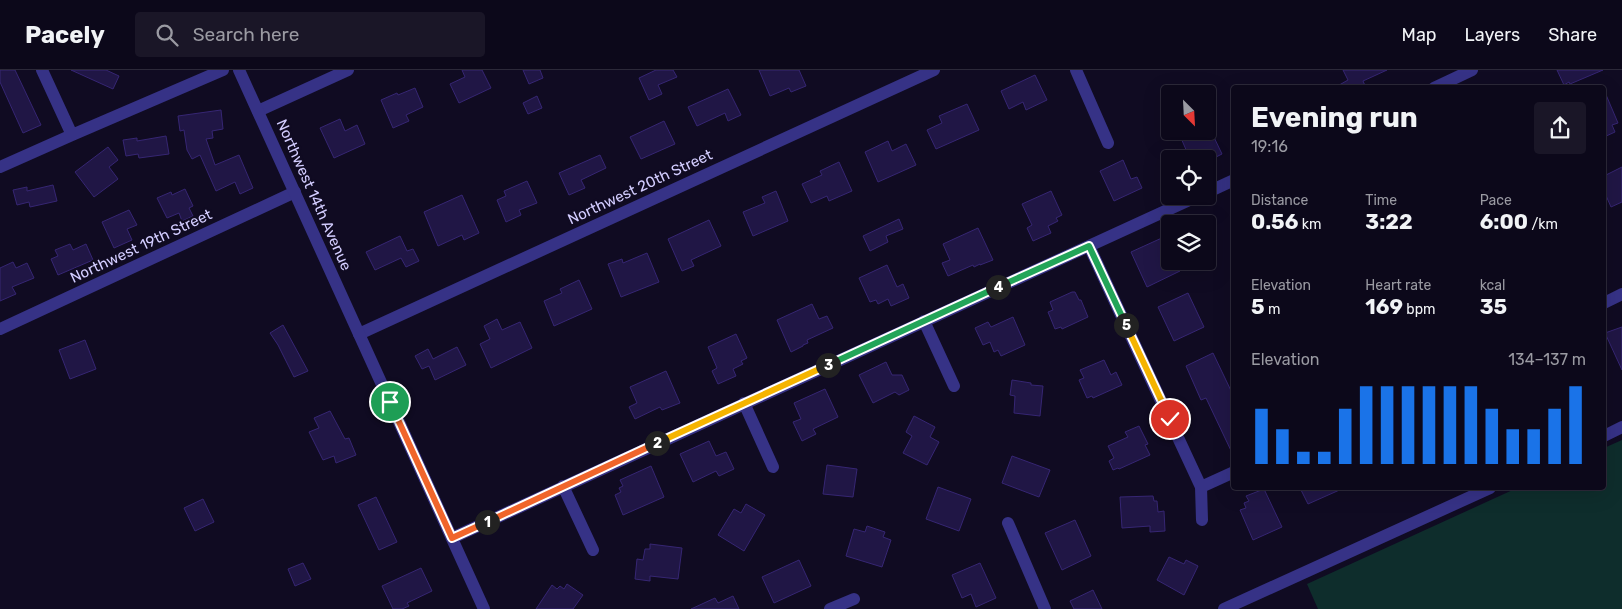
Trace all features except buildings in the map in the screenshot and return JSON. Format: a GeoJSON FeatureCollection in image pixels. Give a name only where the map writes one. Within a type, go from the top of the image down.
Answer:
{"type":"FeatureCollection","features":[{"type":"Feature","properties":{"kind":"street"},"geometry":{"type":"LineString","coordinates":[[42,70],[72,135]]}},
{"type":"Feature","properties":{"kind":"street"},"geometry":{"type":"LineString","coordinates":[[0,167],[223,70]]}},
{"type":"Feature","properties":{"kind":"street","name":"Northwest 14th Avenue"},"geometry":{"type":"LineString","coordinates":[[239,70],[484,609]]}},
{"type":"Feature","properties":{"kind":"street"},"geometry":{"type":"LineString","coordinates":[[258,111],[348,70]]}},
{"type":"Feature","properties":{"kind":"street","name":"Northwest 20th Street"},"geometry":{"type":"LineString","coordinates":[[359,334],[934,70]]}},
{"type":"Feature","properties":{"kind":"street"},"geometry":{"type":"LineString","coordinates":[[1076,70],[1108,143]]}},
{"type":"Feature","properties":{"kind":"street"},"geometry":{"type":"LineString","coordinates":[[1440,85],[1472,70]]}},
{"type":"Feature","properties":{"kind":"street"},"geometry":{"type":"LineString","coordinates":[[1216,188],[1231,181]]}},
{"type":"Feature","properties":{"kind":"street","name":"Northwest 19th Street"},"geometry":{"type":"LineString","coordinates":[[0,329],[295,192]]}},
{"type":"Feature","properties":{"kind":"street"},"geometry":{"type":"LineString","coordinates":[[452,538],[1178,205]]}},
{"type":"Feature","properties":{"kind":"street"},"geometry":{"type":"LineString","coordinates":[[1089,246],[1201,486],[1202,520]]}},
{"type":"Feature","properties":{"kind":"street"},"geometry":{"type":"LineString","coordinates":[[1606,302],[1622,294]]}},
{"type":"Feature","properties":{"kind":"street"},"geometry":{"type":"LineString","coordinates":[[924,321],[954,386]]}},
{"type":"Feature","properties":{"kind":"street"},"geometry":{"type":"LineString","coordinates":[[744,403],[773,467]]}},
{"type":"Feature","properties":{"kind":"street"},"geometry":{"type":"LineString","coordinates":[[1606,435],[1622,427]]}},
{"type":"Feature","properties":{"kind":"street"},"geometry":{"type":"LineString","coordinates":[[1201,486],[1231,473]]}},
{"type":"Feature","properties":{"kind":"street"},"geometry":{"type":"LineString","coordinates":[[563,486],[593,550]]}},
{"type":"Feature","properties":{"kind":"street"},"geometry":{"type":"LineString","coordinates":[[1224,609],[1486,490]]}},
{"type":"Feature","properties":{"kind":"street"},"geometry":{"type":"LineString","coordinates":[[1008,523],[1045,609]]}},
{"type":"Feature","properties":{"kind":"street"},"geometry":{"type":"LineString","coordinates":[[830,609],[854,599]]}},
{"type":"Feature","properties":{"kind":"green space"},"geometry":{"type":"Polygon","coordinates":[[[1622,440],[1622,609],[1318,609],[1307,584],[1513,490],[1606,490],[1606,447],[1622,440]]]}},
{"type":"Feature","properties":{"kind":"route"},"geometry":{"type":"LineString","coordinates":[[390,402],[452,538],[1089,246],[1170,419]]}}]}
